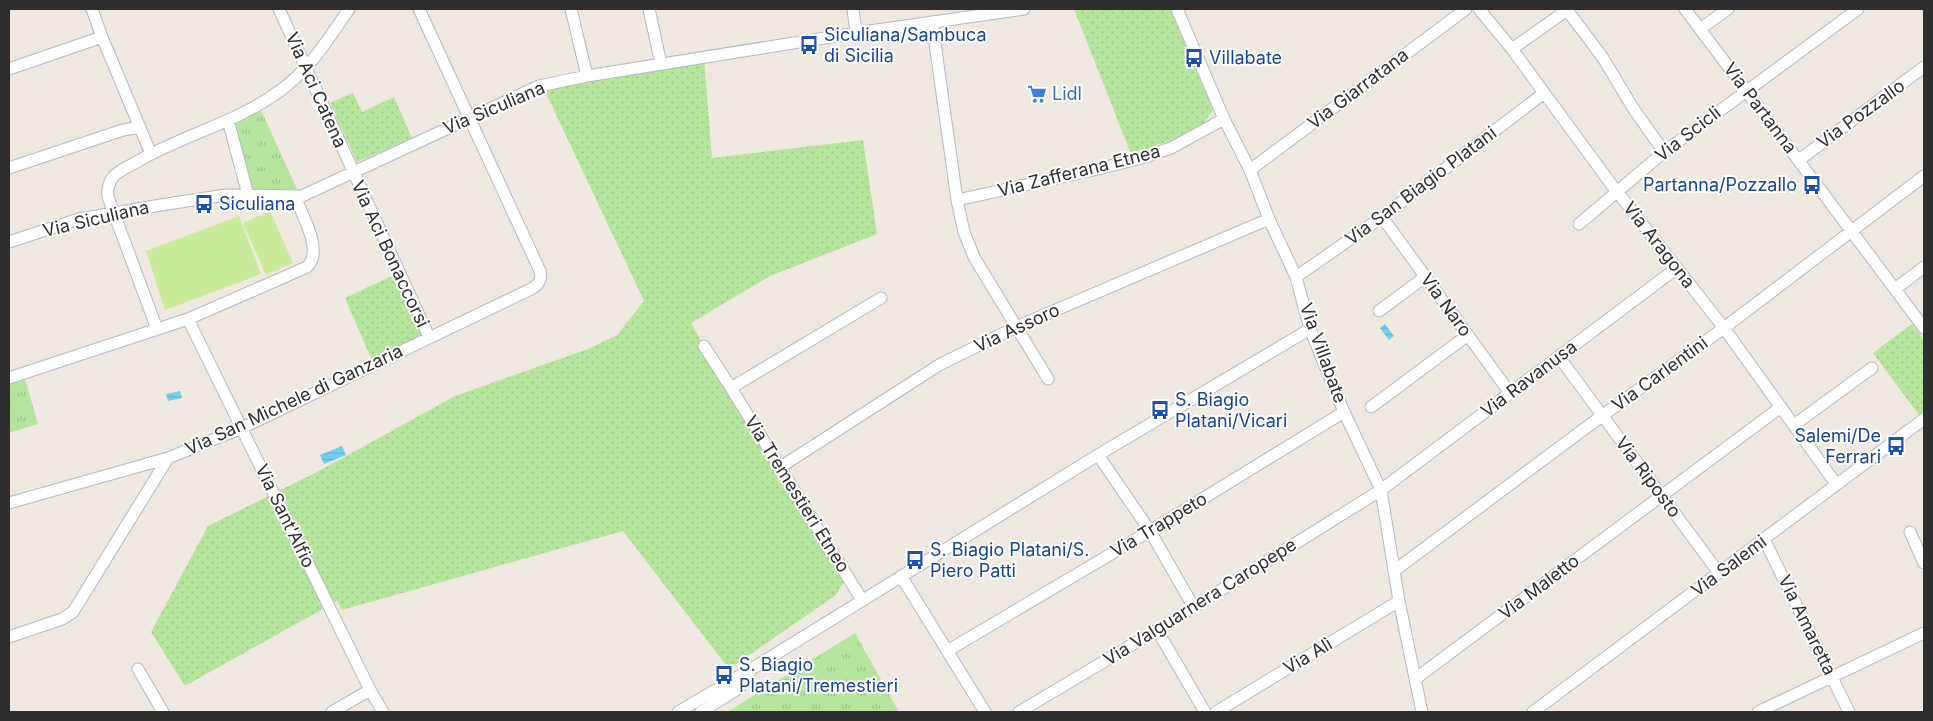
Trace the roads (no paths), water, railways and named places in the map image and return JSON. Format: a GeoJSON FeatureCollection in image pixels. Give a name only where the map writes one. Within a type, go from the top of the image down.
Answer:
{"type":"FeatureCollection","features":[{"type":"Feature","properties":{"kind":"street"},"geometry":{"type":"LineString","coordinates":[[92,9],[151,154]]}},
{"type":"Feature","properties":{"kind":"street","name":"Via Aci Catena"},"geometry":{"type":"LineString","coordinates":[[279,9],[352,172]]}},
{"type":"Feature","properties":{"kind":"street"},"geometry":{"type":"LineString","coordinates":[[157,329],[108,194],[111,180],[115,175],[151,154],[228,120],[274,95],[307,68],[349,9]]}},
{"type":"Feature","properties":{"kind":"street"},"geometry":{"type":"LineString","coordinates":[[419,9],[469,118]]}},
{"type":"Feature","properties":{"kind":"street"},"geometry":{"type":"LineString","coordinates":[[571,9],[587,76]]}},
{"type":"Feature","properties":{"kind":"street"},"geometry":{"type":"LineString","coordinates":[[649,9],[661,64]]}},
{"type":"Feature","properties":{"kind":"street"},"geometry":{"type":"LineString","coordinates":[[853,9],[856,33]]}},
{"type":"Feature","properties":{"kind":"street","name":"Via Siculiana"},"geometry":{"type":"LineString","coordinates":[[9,242],[79,219],[206,198],[248,195],[295,197],[307,195],[352,172],[539,86],[587,76],[856,33],[1024,9]]}},
{"type":"Feature","properties":{"kind":"street","name":"Via Villabate"},"geometry":{"type":"LineString","coordinates":[[1177,9],[1224,119],[1250,170],[1296,276],[1310,329],[1344,412],[1380,490],[1399,601],[1422,712]]}},
{"type":"Feature","properties":{"kind":"street","name":"Via Giarratana"},"geometry":{"type":"LineString","coordinates":[[1250,170],[1466,9]]}},
{"type":"Feature","properties":{"kind":"street","name":"Via Aragona"},"geometry":{"type":"LineString","coordinates":[[1479,9],[1512,49],[1617,191],[1724,328],[1836,484]]}},
{"type":"Feature","properties":{"kind":"street","name":"Via Partanna"},"geometry":{"type":"LineString","coordinates":[[1685,9],[1924,328]]}},
{"type":"Feature","properties":{"kind":"street"},"geometry":{"type":"LineString","coordinates":[[1700,29],[1728,9]]}},
{"type":"Feature","properties":{"kind":"street","name":"Via Scicli"},"geometry":{"type":"LineString","coordinates":[[1579,224],[1664,152],[1858,9]]}},
{"type":"Feature","properties":{"kind":"street"},"geometry":{"type":"LineString","coordinates":[[1512,49],[1567,10],[1603,58],[1633,108],[1664,152]]}},
{"type":"Feature","properties":{"kind":"street"},"geometry":{"type":"LineString","coordinates":[[932,22],[957,200],[964,232],[974,257],[1048,379]]}},
{"type":"Feature","properties":{"kind":"street"},"geometry":{"type":"LineString","coordinates":[[9,69],[102,37]]}},
{"type":"Feature","properties":{"kind":"street","name":"Via Pozzallo"},"geometry":{"type":"LineString","coordinates":[[1798,160],[1924,67]]}},
{"type":"Feature","properties":{"kind":"street","name":"Via San Biagio Platani"},"geometry":{"type":"LineString","coordinates":[[1296,276],[1382,217],[1544,93]]}},
{"type":"Feature","properties":{"kind":"street","name":"Via San Michele di Ganzaria"},"geometry":{"type":"LineString","coordinates":[[9,503],[168,458],[242,428],[533,288],[540,280],[540,271],[469,118]]}},
{"type":"Feature","properties":{"kind":"street","name":"Via Zafferana Etnea"},"geometry":{"type":"LineString","coordinates":[[957,200],[1146,157],[1171,148],[1224,119]]}},
{"type":"Feature","properties":{"kind":"street"},"geometry":{"type":"LineString","coordinates":[[228,120],[248,195]]}},
{"type":"Feature","properties":{"kind":"street"},"geometry":{"type":"LineString","coordinates":[[9,168],[122,130],[140,127]]}},
{"type":"Feature","properties":{"kind":"street","name":"Via Aci Bonaccorsi"},"geometry":{"type":"LineString","coordinates":[[352,172],[428,337]]}},
{"type":"Feature","properties":{"kind":"street","name":"Via Carlentini"},"geometry":{"type":"LineString","coordinates":[[1394,571],[1724,328],[1924,176]]}},
{"type":"Feature","properties":{"kind":"street"},"geometry":{"type":"LineString","coordinates":[[9,378],[188,319],[310,265],[314,255],[314,247],[295,197]]}},
{"type":"Feature","properties":{"kind":"street","name":"Via Naro"},"geometry":{"type":"LineString","coordinates":[[1382,217],[1510,393]]}},
{"type":"Feature","properties":{"kind":"street","name":"Via Assoro"},"geometry":{"type":"LineString","coordinates":[[780,468],[939,365],[1016,327],[1270,219]]}},
{"type":"Feature","properties":{"kind":"street"},"geometry":{"type":"LineString","coordinates":[[1896,289],[1924,267]]}},
{"type":"Feature","properties":{"kind":"street","name":"Via Ravanusa"},"geometry":{"type":"LineString","coordinates":[[1380,490],[1677,268]]}},
{"type":"Feature","properties":{"kind":"street"},"geometry":{"type":"LineString","coordinates":[[1379,311],[1425,277]]}},
{"type":"Feature","properties":{"kind":"street"},"geometry":{"type":"LineString","coordinates":[[731,388],[881,298]]}},
{"type":"Feature","properties":{"kind":"street","name":"Via Sant'Alfio"},"geometry":{"type":"LineString","coordinates":[[188,319],[370,690],[383,712]]}},
{"type":"Feature","properties":{"kind":"street"},"geometry":{"type":"LineString","coordinates":[[678,712],[1098,455],[1310,329]]}},
{"type":"Feature","properties":{"kind":"street"},"geometry":{"type":"LineString","coordinates":[[1371,407],[1468,335]]}},
{"type":"Feature","properties":{"kind":"street","name":"Via Tremestieri Etneo"},"geometry":{"type":"LineString","coordinates":[[704,346],[862,600]]}},
{"type":"Feature","properties":{"kind":"street","name":"Via Riposto"},"geometry":{"type":"LineString","coordinates":[[1559,357],[1719,573]]}},
{"type":"Feature","properties":{"kind":"street"},"geometry":{"type":"LineString","coordinates":[[1794,425],[1872,368]]}},
{"type":"Feature","properties":{"kind":"street","name":"Via Maletto"},"geometry":{"type":"LineString","coordinates":[[1415,679],[1781,407]]}},
{"type":"Feature","properties":{"kind":"street","name":"Via Trappeto"},"geometry":{"type":"LineString","coordinates":[[947,651],[1150,531],[1344,412]]}},
{"type":"Feature","properties":{"kind":"street","name":"Via Salemi"},"geometry":{"type":"LineString","coordinates":[[1533,712],[1924,419]]}},
{"type":"Feature","properties":{"kind":"street"},"geometry":{"type":"LineString","coordinates":[[1098,455],[1150,531],[1193,606]]}},
{"type":"Feature","properties":{"kind":"street"},"geometry":{"type":"LineString","coordinates":[[9,637],[62,619],[75,609],[168,458]]}},
{"type":"Feature","properties":{"kind":"street","name":"Via Valguarnera Caropepe"},"geometry":{"type":"LineString","coordinates":[[1019,712],[1157,630],[1380,490]]}},
{"type":"Feature","properties":{"kind":"street"},"geometry":{"type":"LineString","coordinates":[[1910,532],[1924,563]]}},
{"type":"Feature","properties":{"kind":"street","name":"Via Amaretta"},"geometry":{"type":"LineString","coordinates":[[1764,539],[1850,712]]}},
{"type":"Feature","properties":{"kind":"street"},"geometry":{"type":"LineString","coordinates":[[901,576],[985,712]]}},
{"type":"Feature","properties":{"kind":"street","name":"Via Alì"},"geometry":{"type":"LineString","coordinates":[[1216,712],[1399,601]]}},
{"type":"Feature","properties":{"kind":"street"},"geometry":{"type":"LineString","coordinates":[[1157,630],[1205,712]]}},
{"type":"Feature","properties":{"kind":"street"},"geometry":{"type":"LineString","coordinates":[[1758,712],[1924,633]]}},
{"type":"Feature","properties":{"kind":"street"},"geometry":{"type":"LineString","coordinates":[[701,712],[739,688],[752,668]]}},
{"type":"Feature","properties":{"kind":"street"},"geometry":{"type":"LineString","coordinates":[[138,669],[163,712]]}},
{"type":"Feature","properties":{"kind":"street"},"geometry":{"type":"LineString","coordinates":[[332,712],[370,690]]}},
{"type":"Feature","properties":{"kind":"water"},"geometry":{"type":"Polygon","coordinates":[[[1385,324],[1394,336],[1389,340],[1380,328],[1385,324]]]}},
{"type":"Feature","properties":{"kind":"water"},"geometry":{"type":"Polygon","coordinates":[[[180,391],[182,398],[168,401],[166,394],[180,391]]]}},
{"type":"Feature","properties":{"kind":"water"},"geometry":{"type":"Polygon","coordinates":[[[342,446],[346,455],[324,464],[320,455],[342,446]]]}},
{"type":"Feature","properties":{"kind":"place","name":"Siculiana/Sambuca di Sicilia"},"geometry":{"type":"Point","coordinates":[809,45]}},
{"type":"Feature","properties":{"kind":"place","name":"Villabate"},"geometry":{"type":"Point","coordinates":[1194,58]}},
{"type":"Feature","properties":{"kind":"place","name":"Lidl"},"geometry":{"type":"Point","coordinates":[1037,94]}},
{"type":"Feature","properties":{"kind":"place","name":"Partanna/Pozzallo"},"geometry":{"type":"Point","coordinates":[1812,185]}},
{"type":"Feature","properties":{"kind":"place","name":"Siculiana"},"geometry":{"type":"Point","coordinates":[204,204]}},
{"type":"Feature","properties":{"kind":"place","name":"S. Biagio Platani/Vicari"},"geometry":{"type":"Point","coordinates":[1160,410]}},
{"type":"Feature","properties":{"kind":"place","name":"Salemi/De Ferrari"},"geometry":{"type":"Point","coordinates":[1896,446]}},
{"type":"Feature","properties":{"kind":"place","name":"S. Biagio Platani/S. Piero Patti"},"geometry":{"type":"Point","coordinates":[915,560]}},
{"type":"Feature","properties":{"kind":"place","name":"S. Biagio Platani/Tremestieri"},"geometry":{"type":"Point","coordinates":[724,675]}}]}
